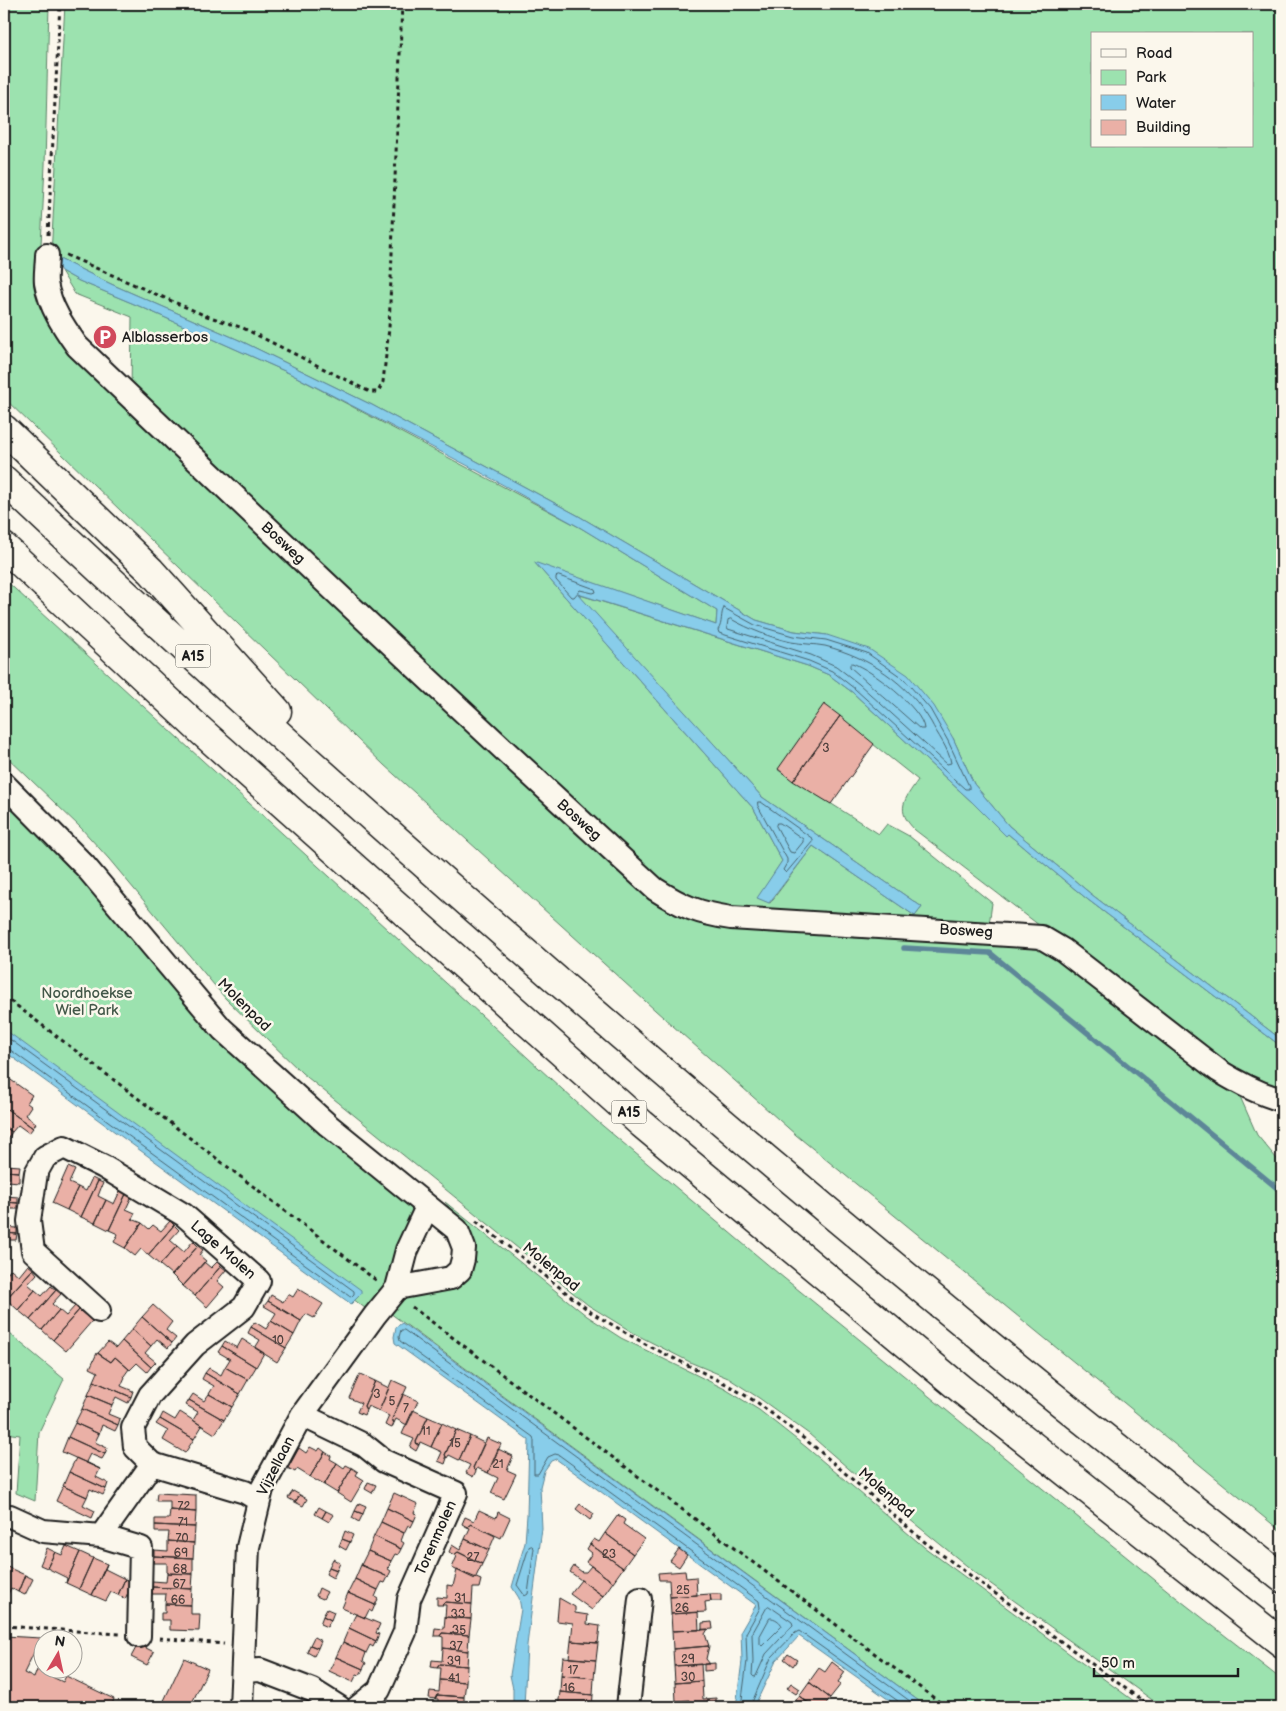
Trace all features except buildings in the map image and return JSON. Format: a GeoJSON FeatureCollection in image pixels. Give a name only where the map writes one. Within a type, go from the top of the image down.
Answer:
{"type":"FeatureCollection","features":[{"type":"Feature","properties":{"kind":"highway","name":"A15"},"geometry":{"type":"LineString","coordinates":[[4,428],[151,572],[384,829]]}},
{"type":"Feature","properties":{"kind":"highway","name":"A15"},"geometry":{"type":"LineString","coordinates":[[4,480],[189,652],[384,829],[676,1083],[985,1341],[1282,1578]]}},
{"type":"Feature","properties":{"kind":"highway","name":"A15"},"geometry":{"type":"LineString","coordinates":[[4,547],[200,730],[642,1124],[962,1390],[1282,1643]]}},
{"type":"Feature","properties":{"kind":"street","name":"Bosweg"},"geometry":{"type":"LineString","coordinates":[[47,255],[46,281],[51,302],[61,324],[77,346],[479,729],[655,889],[678,903],[705,914],[731,918],[1041,937],[1063,950],[1219,1071],[1259,1094],[1282,1100]]}},
{"type":"Feature","properties":{"kind":"street"},"geometry":{"type":"LineString","coordinates":[[4,784],[85,866],[222,1030],[328,1125],[457,1230],[464,1248],[460,1270],[451,1278],[395,1290]]}},
{"type":"Feature","properties":{"kind":"street","name":"Lage Molen"},"geometry":{"type":"LineString","coordinates":[[99,1311],[33,1252],[29,1221],[36,1173],[46,1157],[64,1147],[104,1167],[184,1215],[259,1281],[244,1307],[195,1345],[150,1395],[133,1428],[135,1446],[152,1464]]}},
{"type":"Feature","properties":{"kind":"street","name":"Vijzellaan"},"geometry":{"type":"LineString","coordinates":[[241,1707],[248,1547],[262,1489],[302,1415],[395,1290],[407,1250],[427,1207]]}},
{"type":"Feature","properties":{"kind":"street","name":"Torenmolen"},"geometry":{"type":"LineString","coordinates":[[302,1415],[364,1445],[384,1461],[456,1493],[409,1599],[405,1632],[379,1690],[358,1707]]}},
{"type":"Feature","properties":{"kind":"street"},"geometry":{"type":"LineString","coordinates":[[101,1536],[152,1464],[244,1492],[258,1500]]}},
{"type":"Feature","properties":{"kind":"street"},"geometry":{"type":"LineString","coordinates":[[10,1516],[43,1531],[101,1536],[141,1548],[139,1636]]}},
{"type":"Feature","properties":{"kind":"street"},"geometry":{"type":"LineString","coordinates":[[628,1707],[640,1599]]}},
{"type":"Feature","properties":{"kind":"street"},"geometry":{"type":"LineString","coordinates":[[244,1671],[260,1670],[269,1673],[312,1690],[339,1707]]}},
{"type":"Feature","properties":{"kind":"path"},"geometry":{"type":"LineString","coordinates":[[60,4],[47,255],[63,254],[204,315],[243,328],[370,392],[378,392],[383,382],[389,328],[402,4]]}},
{"type":"Feature","properties":{"kind":"path"},"geometry":{"type":"LineString","coordinates":[[4,996],[946,1707]]}},
{"type":"Feature","properties":{"kind":"path","name":"Molenpad"},"geometry":{"type":"LineString","coordinates":[[469,1215],[592,1313],[647,1345],[726,1384],[758,1403],[816,1448],[926,1543],[1151,1707]]}},
{"type":"Feature","properties":{"kind":"path"},"geometry":{"type":"LineString","coordinates":[[4,1626],[224,1644]]}},
{"type":"Feature","properties":{"kind":"green space"},"geometry":{"type":"Polygon","coordinates":[[[4,4],[49,4],[45,165],[40,265],[51,317],[663,902],[1040,947],[1085,974],[1238,1092],[1257,1135],[1282,1165],[1282,1532],[796,1135],[655,1010],[384,765],[4,398],[4,4]]]}},
{"type":"Feature","properties":{"kind":"green space"},"geometry":{"type":"Polygon","coordinates":[[[65,4],[1282,4],[1282,1040],[1091,894],[1009,826],[974,784],[953,738],[827,635],[794,631],[756,620],[577,515],[372,405],[239,340],[111,284],[51,255],[65,4]]]}},
{"type":"Feature","properties":{"kind":"green space"},"geometry":{"type":"Polygon","coordinates":[[[61,271],[79,281],[289,373],[581,528],[717,611],[716,625],[535,563],[754,809],[782,861],[758,898],[770,903],[813,846],[915,916],[922,907],[762,797],[577,594],[808,666],[829,675],[852,692],[1006,835],[1008,834],[1087,899],[1282,1047],[1282,1094],[1257,1086],[1181,1034],[915,830],[905,817],[903,811],[906,799],[918,780],[824,705],[778,770],[879,834],[887,824],[909,836],[992,903],[989,925],[713,909],[678,898],[131,392],[132,317],[75,294],[61,271]]]}},
{"type":"Feature","properties":{"kind":"green space"},"geometry":{"type":"Polygon","coordinates":[[[4,579],[597,1121],[779,1274],[1177,1598],[1282,1680],[1282,1707],[1162,1707],[977,1574],[872,1489],[809,1434],[759,1398],[728,1378],[692,1363],[637,1335],[588,1305],[302,1073],[225,998],[81,828],[4,754],[4,579]]]}},
{"type":"Feature","properties":{"kind":"green space","name":"Noordhoekse Wiel Park"},"geometry":{"type":"Polygon","coordinates":[[[4,784],[195,1005],[437,1201],[395,1279],[369,1311],[188,1176],[4,1044],[4,784]]]}},
{"type":"Feature","properties":{"kind":"green space"},"geometry":{"type":"Polygon","coordinates":[[[445,1202],[587,1316],[621,1338],[725,1389],[759,1410],[806,1447],[924,1547],[1142,1707],[927,1707],[390,1313],[404,1297],[441,1291],[466,1229],[445,1202]]]}},
{"type":"Feature","properties":{"kind":"green space"},"geometry":{"type":"Polygon","coordinates":[[[4,1329],[64,1379],[39,1432],[35,1501],[16,1493],[20,1435],[4,1433],[4,1329]]]}},
{"type":"Feature","properties":{"kind":"water"},"geometry":{"type":"Polygon","coordinates":[[[51,255],[111,284],[239,340],[372,405],[577,515],[756,620],[794,631],[827,635],[869,649],[908,675],[934,706],[953,738],[974,784],[1009,826],[1091,894],[1282,1040],[1282,1047],[1087,899],[1008,834],[1006,836],[972,802],[852,692],[829,675],[808,666],[578,594],[762,797],[922,907],[915,916],[813,846],[769,903],[757,898],[782,861],[754,809],[534,562],[716,625],[717,611],[581,528],[478,471],[289,373],[79,281],[61,271],[51,255]]]}},
{"type":"Feature","properties":{"kind":"water"},"geometry":{"type":"Polygon","coordinates":[[[4,1029],[361,1290],[361,1294],[351,1304],[4,1051],[4,1029]]]}},
{"type":"Feature","properties":{"kind":"water"},"geometry":{"type":"Polygon","coordinates":[[[402,1323],[927,1707],[899,1707],[799,1636],[776,1661],[754,1707],[736,1707],[742,1661],[741,1631],[756,1605],[556,1459],[551,1461],[544,1471],[540,1487],[542,1528],[527,1645],[524,1707],[513,1707],[513,1689],[510,1675],[521,1609],[519,1598],[512,1587],[525,1543],[529,1440],[395,1343],[396,1327],[402,1323]]]}},
{"type":"Feature","properties":{"kind":"waterway"},"geometry":{"type":"LineString","coordinates":[[904,948],[990,953],[1282,1192]]}},
{"type":"Feature","properties":{"kind":"place","name":"Alblasserbos"},"geometry":{"type":"Point","coordinates":[105,337]}}]}
